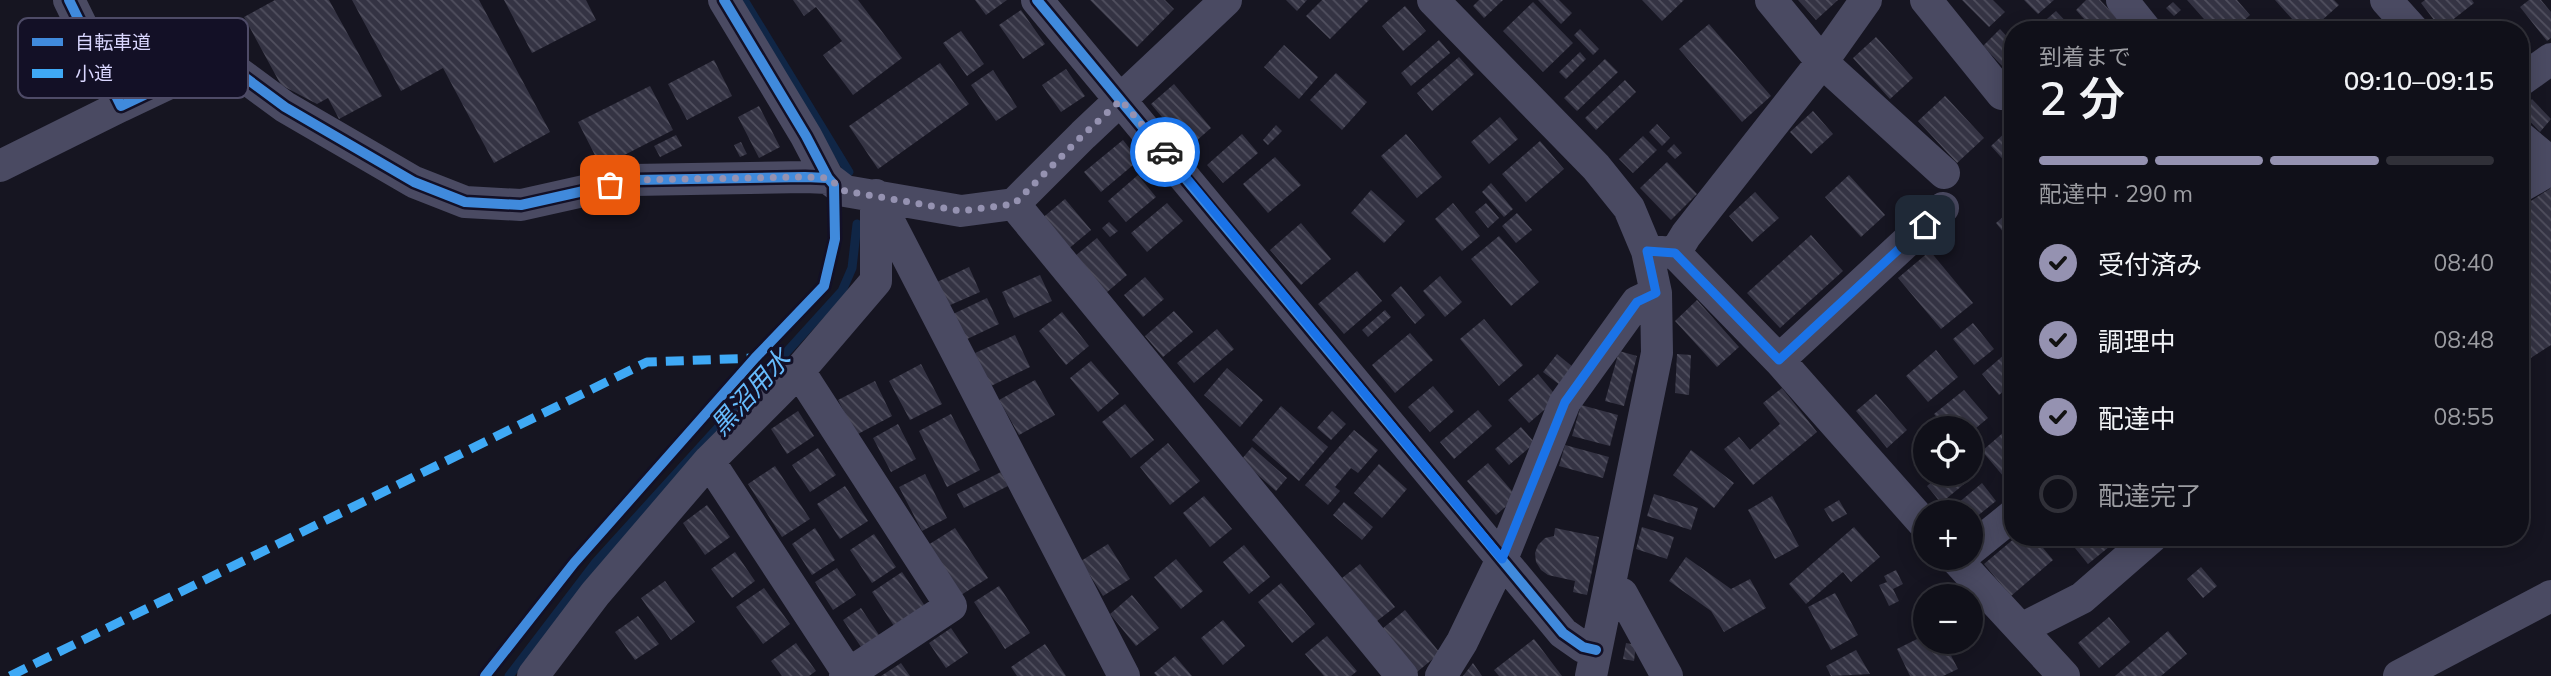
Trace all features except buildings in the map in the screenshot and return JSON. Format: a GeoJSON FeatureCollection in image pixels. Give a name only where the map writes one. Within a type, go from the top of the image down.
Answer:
{"type":"FeatureCollection","features":[{"type":"Feature","properties":{"kind":"street"},"geometry":{"type":"LineString","coordinates":[[69,0],[78,18]]}},
{"type":"Feature","properties":{"kind":"street"},"geometry":{"type":"LineString","coordinates":[[724,0],[806,136],[828,178],[845,191],[961,211],[1014,204],[1226,0]]}},
{"type":"Feature","properties":{"kind":"street"},"geometry":{"type":"LineString","coordinates":[[1037,0],[1563,633],[1583,647],[1594,663]]}},
{"type":"Feature","properties":{"kind":"street"},"geometry":{"type":"LineString","coordinates":[[1433,0],[1596,167],[1661,252],[1779,360],[1913,511]]}},
{"type":"Feature","properties":{"kind":"street"},"geometry":{"type":"LineString","coordinates":[[1771,0],[1822,62],[1944,173]]}},
{"type":"Feature","properties":{"kind":"street"},"geometry":{"type":"LineString","coordinates":[[1594,663],[1657,353],[1656,293],[1661,252],[1686,235],[1822,62],[1866,0]]}},
{"type":"Feature","properties":{"kind":"street"},"geometry":{"type":"LineString","coordinates":[[1926,0],[2002,94],[2004,92]]}},
{"type":"Feature","properties":{"kind":"street"},"geometry":{"type":"LineString","coordinates":[[2122,0],[2139,21]]}},
{"type":"Feature","properties":{"kind":"street"},"geometry":{"type":"LineString","coordinates":[[2386,0],[2405,21]]}},
{"type":"Feature","properties":{"kind":"street"},"geometry":{"type":"LineString","coordinates":[[2529,75],[2551,59]]}},
{"type":"Feature","properties":{"kind":"street"},"geometry":{"type":"LineString","coordinates":[[248,80],[285,107],[414,183],[465,202],[521,205],[633,180],[828,178]]}},
{"type":"Feature","properties":{"kind":"street"},"geometry":{"type":"LineString","coordinates":[[117,98],[121,106]]}},
{"type":"Feature","properties":{"kind":"street"},"geometry":{"type":"LineString","coordinates":[[0,166],[138,98]]}},
{"type":"Feature","properties":{"kind":"street"},"geometry":{"type":"LineString","coordinates":[[2529,145],[2551,163]]}},
{"type":"Feature","properties":{"kind":"street"},"geometry":{"type":"LineString","coordinates":[[2529,182],[2551,169]]}},
{"type":"Feature","properties":{"kind":"street"},"geometry":{"type":"LineString","coordinates":[[533,676],[595,594],[709,461],[799,371],[876,281],[876,195]]}},
{"type":"Feature","properties":{"kind":"street"},"geometry":{"type":"LineString","coordinates":[[876,195],[1124,676]]}},
{"type":"Feature","properties":{"kind":"street"},"geometry":{"type":"LineString","coordinates":[[1014,204],[1402,676]]}},
{"type":"Feature","properties":{"kind":"street"},"geometry":{"type":"LineString","coordinates":[[1779,360],[1943,208]]}},
{"type":"Feature","properties":{"kind":"street"},"geometry":{"type":"LineString","coordinates":[[1441,676],[1462,642],[1502,559],[1565,402],[1637,302],[1656,293]]}},
{"type":"Feature","properties":{"kind":"street"},"geometry":{"type":"LineString","coordinates":[[709,461],[848,675],[951,606],[799,371]]}},
{"type":"Feature","properties":{"kind":"street"},"geometry":{"type":"LineString","coordinates":[[1983,539],[2004,522]]}},
{"type":"Feature","properties":{"kind":"street"},"geometry":{"type":"LineString","coordinates":[[2021,629],[2082,598],[2142,546]]}},
{"type":"Feature","properties":{"kind":"street"},"geometry":{"type":"LineString","coordinates":[[1971,570],[2064,676]]}},
{"type":"Feature","properties":{"kind":"street"},"geometry":{"type":"LineString","coordinates":[[1610,591],[1622,594],[1667,676]]}},
{"type":"Feature","properties":{"kind":"street"},"geometry":{"type":"LineString","coordinates":[[2413,673],[2549,601]]}},
{"type":"Feature","properties":{"kind":"waterway","name":"黒沼用水"},"geometry":{"type":"LineString","coordinates":[[744,0],[849,172]]}},
{"type":"Feature","properties":{"kind":"waterway","name":"黒沼用水"},"geometry":{"type":"LineString","coordinates":[[509,676],[596,562],[842,291],[852,268],[857,224]]}},
{"type":"Feature","properties":{"kind":"marked path"},"geometry":{"type":"LineString","coordinates":[[10,676],[647,362],[755,358]]}},
{"type":"Feature","properties":{"kind":"cycle path"},"geometry":{"type":"LineString","coordinates":[[69,0],[78,18]]}},
{"type":"Feature","properties":{"kind":"cycle path"},"geometry":{"type":"LineString","coordinates":[[485,676],[574,563],[755,358],[824,286],[835,239],[834,185],[724,0]]}},
{"type":"Feature","properties":{"kind":"cycle path"},"geometry":{"type":"LineString","coordinates":[[1037,0],[1563,633],[1583,647],[1596,650]]}},
{"type":"Feature","properties":{"kind":"cycle path"},"geometry":{"type":"LineString","coordinates":[[248,80],[285,107],[414,182],[465,202],[521,205],[633,180],[828,178]]}},
{"type":"Feature","properties":{"kind":"cycle path"},"geometry":{"type":"LineString","coordinates":[[117,98],[121,106],[138,98]]}},
{"type":"Feature","properties":{"kind":"way so far"},"geometry":{"type":"LineString","coordinates":[[610,185],[633,180],[828,178],[845,191],[961,211],[1014,204],[1121,100],[1165,152]]}},
{"type":"Feature","properties":{"kind":"route"},"geometry":{"type":"LineString","coordinates":[[1165,152],[1502,559],[1565,402],[1637,302],[1656,293],[1647,251],[1675,253],[1779,360],[1925,225]]}}]}
